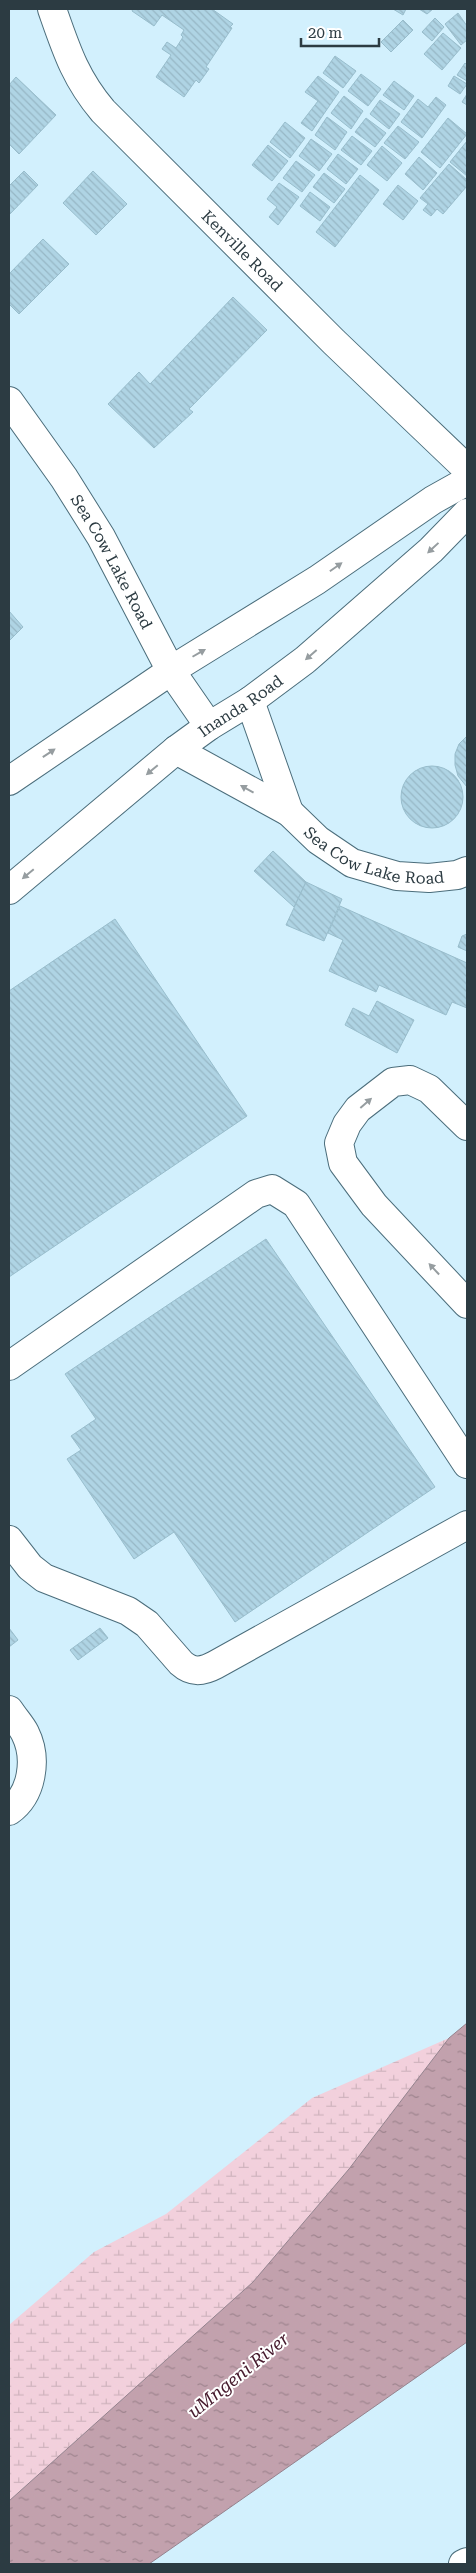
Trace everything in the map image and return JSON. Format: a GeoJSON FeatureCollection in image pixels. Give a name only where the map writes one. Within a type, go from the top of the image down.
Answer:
{"type":"FeatureCollection","features":[{"type":"Feature","properties":{"kind":"street","name":"Kenville Road"},"geometry":{"type":"LineString","coordinates":[[52,9],[69,56],[84,89],[102,111],[334,342],[467,469]]}},
{"type":"Feature","properties":{"kind":"street","name":"Sea Cow Lake Road"},"geometry":{"type":"LineString","coordinates":[[9,401],[64,478],[101,537],[171,671],[209,726]]}},
{"type":"Feature","properties":{"kind":"street"},"geometry":{"type":"LineString","coordinates":[[9,780],[171,671],[317,580],[433,500],[467,481]]}},
{"type":"Feature","properties":{"kind":"street","name":"Inanda Road"},"geometry":{"type":"LineString","coordinates":[[9,890],[176,750],[209,726],[250,701],[305,660],[431,550],[467,513]]}},
{"type":"Feature","properties":{"kind":"street","name":"Sea Cow Lake Road"},"geometry":{"type":"LineString","coordinates":[[250,701],[289,812]]}},
{"type":"Feature","properties":{"kind":"street","name":"Sea Cow Lake Road"},"geometry":{"type":"LineString","coordinates":[[176,750],[289,812],[318,840],[352,863],[398,876],[429,878],[457,875],[467,871]]}},
{"type":"Feature","properties":{"kind":"street"},"geometry":{"type":"LineString","coordinates":[[467,1126],[429,1089],[410,1080],[393,1082],[358,1110],[347,1124],[339,1143],[343,1163],[374,1205],[467,1304]]}},
{"type":"Feature","properties":{"kind":"street"},"geometry":{"type":"LineString","coordinates":[[9,1366],[256,1194],[272,1189],[296,1204],[467,1464]]}},
{"type":"Feature","properties":{"kind":"street"},"geometry":{"type":"LineString","coordinates":[[9,1540],[30,1567],[44,1578],[128,1611],[147,1624],[186,1668],[200,1671],[467,1525]]}},
{"type":"Feature","properties":{"kind":"street"},"geometry":{"type":"LineString","coordinates":[[9,1710],[25,1734],[32,1766],[27,1791],[18,1805],[9,1811]]}},
{"type":"Feature","properties":{"kind":"street"},"geometry":{"type":"LineString","coordinates":[[463,2564],[467,2562]]}},
{"type":"Feature","properties":{"kind":"green space"},"geometry":{"type":"Polygon","coordinates":[[[449,2038],[349,2169],[253,2282],[9,2501],[9,2325],[94,2252],[166,2214],[312,2098],[449,2038]]]}},
{"type":"Feature","properties":{"kind":"water","name":"uMngeni River"},"geometry":{"type":"Polygon","coordinates":[[[467,2023],[467,2342],[149,2564],[9,2564],[9,2501],[253,2282],[349,2169],[449,2038],[467,2023]]]}},
{"type":"Feature","properties":{"kind":"building"},"geometry":{"type":"Polygon","coordinates":[[[133,9],[212,9],[233,24],[206,67],[209,69],[199,83],[196,80],[184,97],[156,77],[171,55],[162,49],[167,42],[176,48],[183,37],[181,35],[184,30],[162,15],[154,26],[132,11],[133,9]]]}},
{"type":"Feature","properties":{"kind":"building"},"geometry":{"type":"Polygon","coordinates":[[[393,9],[406,9],[403,15],[393,9]]]}},
{"type":"Feature","properties":{"kind":"building"},"geometry":{"type":"Polygon","coordinates":[[[419,9],[433,9],[427,14],[419,9]]]}},
{"type":"Feature","properties":{"kind":"building"},"geometry":{"type":"Polygon","coordinates":[[[458,13],[467,26],[467,40],[461,45],[445,24],[458,13]]]}},
{"type":"Feature","properties":{"kind":"building"},"geometry":{"type":"Polygon","coordinates":[[[435,18],[444,27],[432,41],[422,32],[435,18]]]}},
{"type":"Feature","properties":{"kind":"building"},"geometry":{"type":"Polygon","coordinates":[[[403,20],[413,30],[391,52],[381,42],[403,20]]]}},
{"type":"Feature","properties":{"kind":"building"},"geometry":{"type":"Polygon","coordinates":[[[443,33],[461,48],[442,70],[424,54],[443,33]]]}},
{"type":"Feature","properties":{"kind":"building"},"geometry":{"type":"Polygon","coordinates":[[[335,56],[356,71],[343,88],[323,73],[335,56]]]}},
{"type":"Feature","properties":{"kind":"building"},"geometry":{"type":"Polygon","coordinates":[[[465,63],[467,65],[467,81],[457,75],[465,63]]]}},
{"type":"Feature","properties":{"kind":"building"},"geometry":{"type":"Polygon","coordinates":[[[361,74],[381,89],[368,106],[348,91],[361,74]]]}},
{"type":"Feature","properties":{"kind":"building"},"geometry":{"type":"Polygon","coordinates":[[[318,76],[339,92],[312,131],[301,123],[318,101],[305,92],[318,76]]]}},
{"type":"Feature","properties":{"kind":"building"},"geometry":{"type":"Polygon","coordinates":[[[454,76],[467,84],[460,94],[448,86],[454,76]]]}},
{"type":"Feature","properties":{"kind":"building"},"geometry":{"type":"Polygon","coordinates":[[[16,77],[56,115],[19,154],[9,144],[9,85],[16,77]]]}},
{"type":"Feature","properties":{"kind":"building"},"geometry":{"type":"Polygon","coordinates":[[[394,81],[414,96],[404,110],[383,95],[394,81]]]}},
{"type":"Feature","properties":{"kind":"building"},"geometry":{"type":"Polygon","coordinates":[[[467,94],[467,105],[462,102],[467,94]]]}},
{"type":"Feature","properties":{"kind":"building"},"geometry":{"type":"Polygon","coordinates":[[[344,96],[363,111],[351,129],[331,113],[344,96]]]}},
{"type":"Feature","properties":{"kind":"building"},"geometry":{"type":"Polygon","coordinates":[[[436,97],[446,105],[422,138],[401,122],[418,99],[428,107],[436,97]]]}},
{"type":"Feature","properties":{"kind":"building"},"geometry":{"type":"Polygon","coordinates":[[[380,100],[400,114],[389,129],[370,114],[380,100]]]}},
{"type":"Feature","properties":{"kind":"building"},"geometry":{"type":"Polygon","coordinates":[[[327,117],[347,132],[335,150],[315,135],[327,117]]]}},
{"type":"Feature","properties":{"kind":"building"},"geometry":{"type":"Polygon","coordinates":[[[366,118],[386,133],[375,147],[355,132],[366,118]]]}},
{"type":"Feature","properties":{"kind":"building"},"geometry":{"type":"Polygon","coordinates":[[[448,118],[467,134],[440,168],[421,152],[448,118]]]}},
{"type":"Feature","properties":{"kind":"building"},"geometry":{"type":"Polygon","coordinates":[[[285,122],[305,138],[290,158],[270,142],[285,122]]]}},
{"type":"Feature","properties":{"kind":"building"},"geometry":{"type":"Polygon","coordinates":[[[398,126],[419,142],[405,159],[384,143],[398,126]]]}},
{"type":"Feature","properties":{"kind":"building"},"geometry":{"type":"Polygon","coordinates":[[[352,136],[372,151],[361,165],[341,150],[352,136]]]}},
{"type":"Feature","properties":{"kind":"building"},"geometry":{"type":"Polygon","coordinates":[[[311,139],[332,154],[319,171],[299,156],[311,139]]]}},
{"type":"Feature","properties":{"kind":"building"},"geometry":{"type":"Polygon","coordinates":[[[467,141],[467,176],[450,162],[467,141]]]}},
{"type":"Feature","properties":{"kind":"building"},"geometry":{"type":"Polygon","coordinates":[[[268,145],[288,161],[272,181],[252,165],[268,145]]]}},
{"type":"Feature","properties":{"kind":"building"},"geometry":{"type":"Polygon","coordinates":[[[382,146],[402,163],[387,181],[367,165],[382,146]]]}},
{"type":"Feature","properties":{"kind":"building"},"geometry":{"type":"Polygon","coordinates":[[[338,154],[358,169],[346,184],[327,169],[338,154]]]}},
{"type":"Feature","properties":{"kind":"building"},"geometry":{"type":"Polygon","coordinates":[[[419,157],[437,173],[423,190],[405,174],[419,157]]]}},
{"type":"Feature","properties":{"kind":"building"},"geometry":{"type":"Polygon","coordinates":[[[296,161],[315,175],[302,192],[283,178],[296,161]]]}},
{"type":"Feature","properties":{"kind":"building"},"geometry":{"type":"Polygon","coordinates":[[[449,164],[467,180],[467,186],[443,214],[437,209],[431,216],[423,210],[428,204],[420,198],[449,164]]]}},
{"type":"Feature","properties":{"kind":"building"},"geometry":{"type":"Polygon","coordinates":[[[24,171],[38,185],[9,215],[9,186],[24,171]]]}},
{"type":"Feature","properties":{"kind":"building"},"geometry":{"type":"Polygon","coordinates":[[[93,171],[127,204],[96,235],[63,203],[93,171]]]}},
{"type":"Feature","properties":{"kind":"building"},"geometry":{"type":"Polygon","coordinates":[[[324,173],[345,189],[334,203],[313,187],[324,173]]]}},
{"type":"Feature","properties":{"kind":"building"},"geometry":{"type":"Polygon","coordinates":[[[360,175],[379,190],[335,247],[316,232],[360,175]]]}},
{"type":"Feature","properties":{"kind":"building"},"geometry":{"type":"Polygon","coordinates":[[[279,183],[299,197],[278,225],[269,217],[277,207],[267,199],[279,183]]]}},
{"type":"Feature","properties":{"kind":"building"},"geometry":{"type":"Polygon","coordinates":[[[398,185],[418,201],[403,220],[383,204],[398,185]]]}},
{"type":"Feature","properties":{"kind":"building"},"geometry":{"type":"Polygon","coordinates":[[[310,192],[330,207],[320,221],[300,206],[310,192]]]}},
{"type":"Feature","properties":{"kind":"building"},"geometry":{"type":"Polygon","coordinates":[[[43,239],[69,264],[19,314],[9,304],[9,274],[43,239]]]}},
{"type":"Feature","properties":{"kind":"building"},"geometry":{"type":"Polygon","coordinates":[[[233,297],[267,330],[189,409],[193,412],[154,448],[108,404],[139,372],[150,384],[233,297]]]}},
{"type":"Feature","properties":{"kind":"building"},"geometry":{"type":"Polygon","coordinates":[[[9,611],[23,627],[9,641],[9,611]]]}},
{"type":"Feature","properties":{"kind":"building"},"geometry":{"type":"Polygon","coordinates":[[[467,736],[467,787],[458,776],[455,754],[459,744],[467,736]]]}},
{"type":"Feature","properties":{"kind":"building"},"geometry":{"type":"Polygon","coordinates":[[[432,766],[449,771],[454,775],[458,780],[463,797],[458,814],[454,819],[449,823],[432,828],[415,823],[410,819],[406,814],[401,797],[406,780],[410,775],[415,771],[432,766]]]}},
{"type":"Feature","properties":{"kind":"building"},"geometry":{"type":"Polygon","coordinates":[[[273,851],[306,882],[294,907],[254,871],[273,851]]]}},
{"type":"Feature","properties":{"kind":"building"},"geometry":{"type":"Polygon","coordinates":[[[306,882],[342,899],[324,941],[286,925],[306,882]]]}},
{"type":"Feature","properties":{"kind":"building"},"geometry":{"type":"Polygon","coordinates":[[[340,906],[467,963],[467,1008],[452,1002],[446,1015],[379,985],[376,992],[329,971],[343,940],[328,933],[340,906]]]}},
{"type":"Feature","properties":{"kind":"building"},"geometry":{"type":"Polygon","coordinates":[[[115,919],[247,1116],[9,1277],[9,991],[115,919]]]}},
{"type":"Feature","properties":{"kind":"building"},"geometry":{"type":"Polygon","coordinates":[[[467,934],[467,951],[458,947],[462,936],[467,934]]]}},
{"type":"Feature","properties":{"kind":"building"},"geometry":{"type":"Polygon","coordinates":[[[377,1001],[414,1020],[397,1053],[345,1025],[353,1008],[369,1016],[377,1001]]]}},
{"type":"Feature","properties":{"kind":"building"},"geometry":{"type":"Polygon","coordinates":[[[266,1239],[435,1487],[235,1622],[174,1532],[134,1559],[67,1459],[81,1450],[71,1436],[96,1419],[65,1374],[266,1239]]]}},
{"type":"Feature","properties":{"kind":"building"},"geometry":{"type":"Polygon","coordinates":[[[9,1628],[18,1640],[9,1647],[9,1628]]]}},
{"type":"Feature","properties":{"kind":"building"},"geometry":{"type":"Polygon","coordinates":[[[100,1628],[108,1638],[78,1660],[70,1650],[100,1628]]]}}]}
